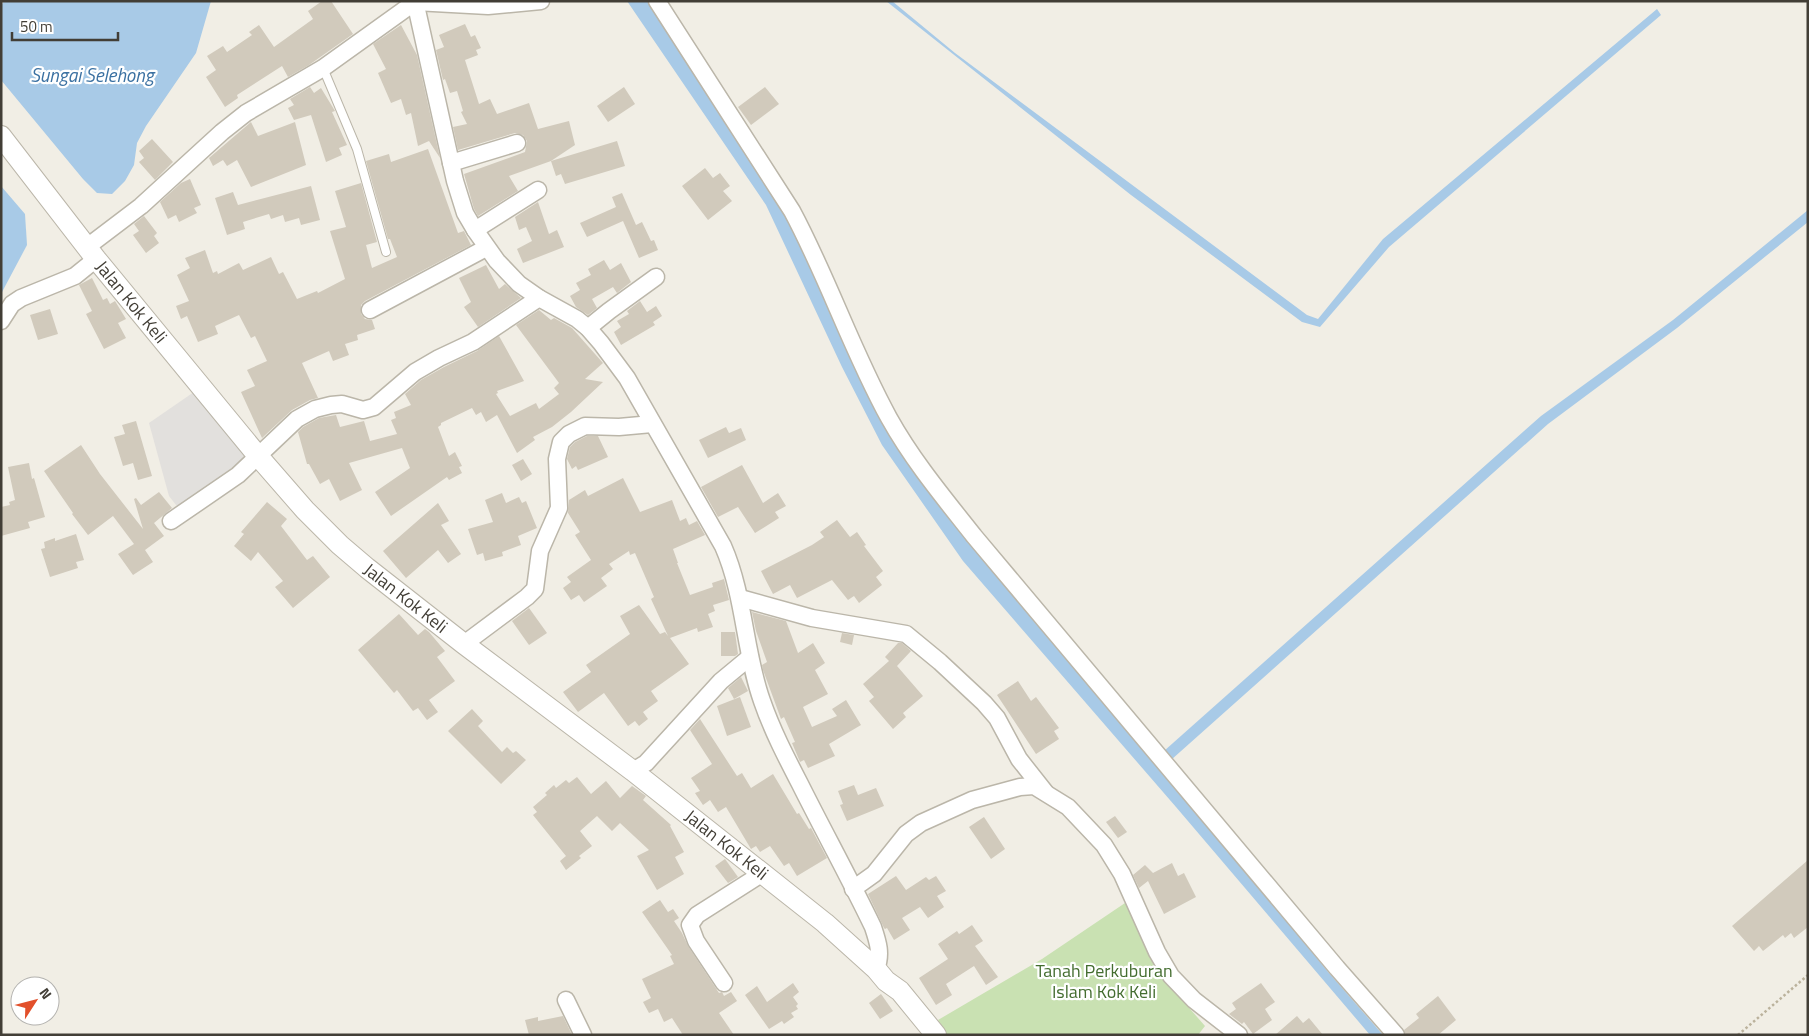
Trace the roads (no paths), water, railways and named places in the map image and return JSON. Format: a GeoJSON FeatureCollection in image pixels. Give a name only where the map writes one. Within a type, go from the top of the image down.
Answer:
{"type":"FeatureCollection","features":[{"type":"Feature","properties":{"kind":"street"},"geometry":{"type":"LineString","coordinates":[[1,321],[12,304],[21,298],[75,276],[91,253],[222,132],[246,113],[323,68],[415,2],[488,6],[541,1]]}},
{"type":"Feature","properties":{"kind":"street"},"geometry":{"type":"LineString","coordinates":[[657,1],[792,210],[874,390],[910,452],[974,536],[1156,750],[1337,968],[1396,1035]]}},
{"type":"Feature","properties":{"kind":"street"},"geometry":{"type":"LineString","coordinates":[[415,2],[451,163],[459,195],[466,213],[486,248],[508,274],[539,298],[588,328],[626,378],[723,546],[740,598],[750,658],[762,703],[779,742],[873,927],[878,943],[881,975]]}},
{"type":"Feature","properties":{"kind":"street","name":"Jalan Kok Keli"},"geometry":{"type":"LineString","coordinates":[[1,136],[91,253],[258,456],[305,510],[340,545],[464,644],[633,771],[825,923],[900,990],[936,1035]]}},
{"type":"Feature","properties":{"kind":"street"},"geometry":{"type":"LineString","coordinates":[[451,163],[517,144]]}},
{"type":"Feature","properties":{"kind":"street"},"geometry":{"type":"LineString","coordinates":[[475,230],[538,190]]}},
{"type":"Feature","properties":{"kind":"street"},"geometry":{"type":"LineString","coordinates":[[370,310],[486,248]]}},
{"type":"Feature","properties":{"kind":"street"},"geometry":{"type":"LineString","coordinates":[[588,328],[656,277]]}},
{"type":"Feature","properties":{"kind":"street"},"geometry":{"type":"LineString","coordinates":[[171,520],[238,475],[298,419],[315,409],[331,405],[342,404],[363,410],[374,407],[415,372],[480,337],[539,298]]}},
{"type":"Feature","properties":{"kind":"street"},"geometry":{"type":"LineString","coordinates":[[464,644],[535,589],[540,551],[559,508],[557,460],[558,449],[564,439],[585,426],[619,427],[652,424]]}},
{"type":"Feature","properties":{"kind":"street"},"geometry":{"type":"LineString","coordinates":[[740,598],[812,618],[906,634],[940,662],[984,703],[997,718],[1019,759],[1046,794]]}},
{"type":"Feature","properties":{"kind":"street"},"geometry":{"type":"LineString","coordinates":[[633,771],[646,763],[732,670],[750,658]]}},
{"type":"Feature","properties":{"kind":"street"},"geometry":{"type":"LineString","coordinates":[[853,889],[874,874],[906,834],[921,823],[972,800],[1020,787],[1034,786],[1068,807],[1104,845],[1122,874],[1157,952],[1170,976],[1194,1000],[1239,1035]]}},
{"type":"Feature","properties":{"kind":"street"},"geometry":{"type":"LineString","coordinates":[[724,983],[696,941],[690,925],[697,915],[763,873]]}},
{"type":"Feature","properties":{"kind":"street","name":"Jalan Kok Keli"},"geometry":{"type":"LineString","coordinates":[[881,975],[890,998],[918,1035]]}},
{"type":"Feature","properties":{"kind":"street"},"geometry":{"type":"LineString","coordinates":[[566,1000],[583,1035]]}},
{"type":"Feature","properties":{"kind":"lane"},"geometry":{"type":"LineString","coordinates":[[323,68],[357,149],[386,252]]}},
{"type":"Feature","properties":{"kind":"water","name":"Sungai Selehong"},"geometry":{"type":"Polygon","coordinates":[[[4,1],[211,1],[196,53],[146,126],[137,143],[134,165],[125,181],[112,194],[97,193],[83,179],[1,80],[1,6],[4,1]]]}},
{"type":"Feature","properties":{"kind":"water"},"geometry":{"type":"Polygon","coordinates":[[[627,1],[649,1],[788,209],[891,434],[968,542],[1155,759],[1541,416],[1673,320],[1808,210],[1808,222],[1677,328],[1548,424],[1162,768],[1329,973],[1383,1035],[1370,1035],[963,561],[882,445],[842,367],[766,205],[627,1]]]}},
{"type":"Feature","properties":{"kind":"water"},"geometry":{"type":"Polygon","coordinates":[[[886,1],[892,1],[955,53],[1307,315],[1318,319],[1383,239],[1657,9],[1661,15],[1389,247],[1320,327],[1302,322],[1131,195],[886,1]]]}},
{"type":"Feature","properties":{"kind":"water"},"geometry":{"type":"Polygon","coordinates":[[[1,186],[25,214],[27,245],[1,294],[1,186]]]}},
{"type":"Feature","properties":{"kind":"park label","name":"Tanah Perkuburan Islam Kok Keli"},"geometry":{"type":"Point","coordinates":[1104,981]}}]}
